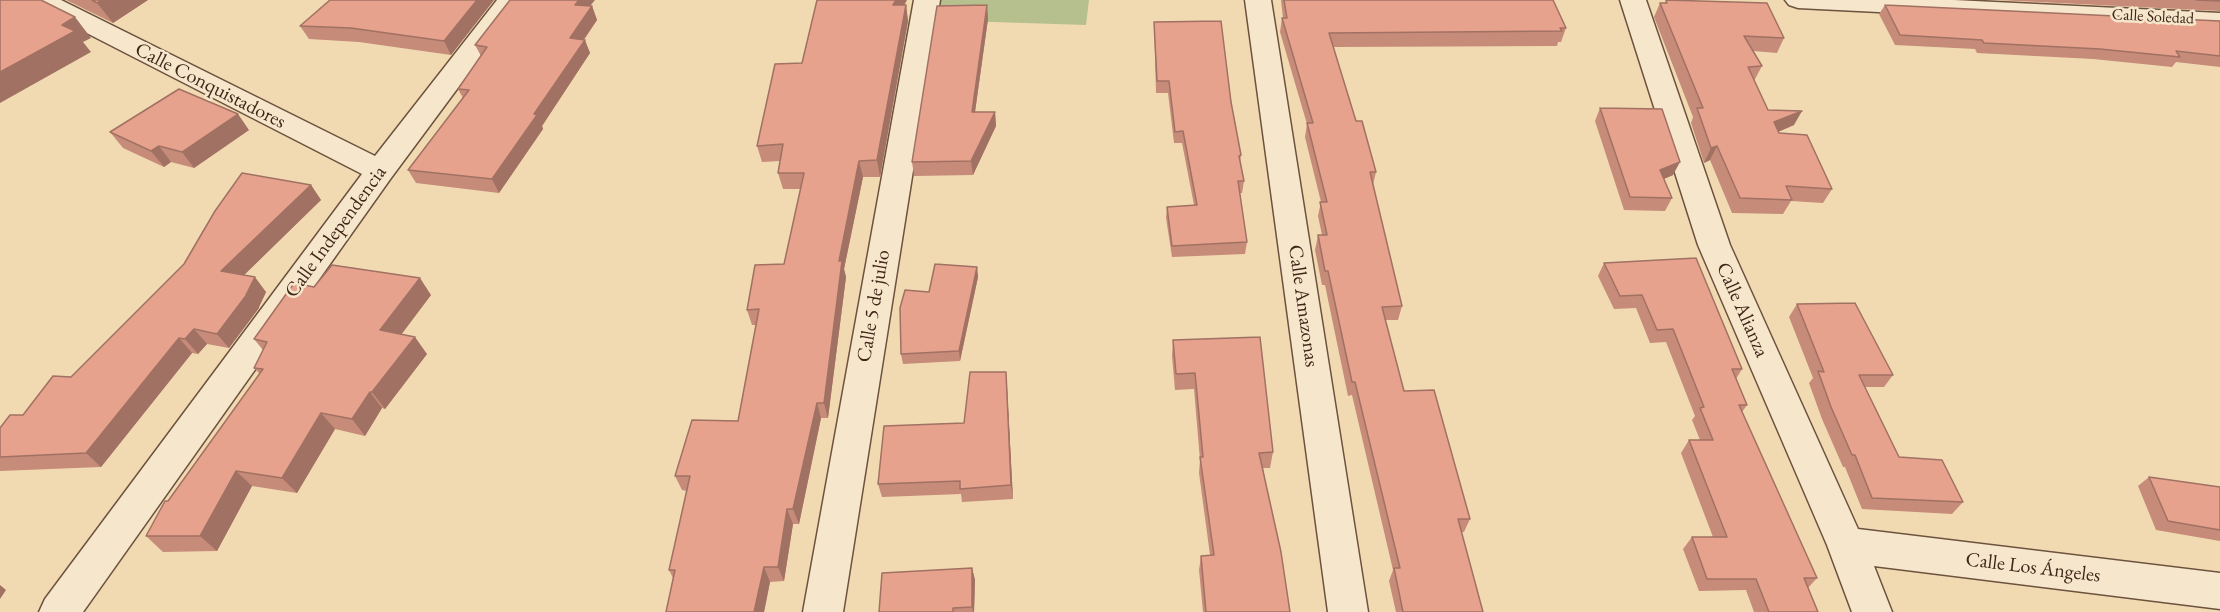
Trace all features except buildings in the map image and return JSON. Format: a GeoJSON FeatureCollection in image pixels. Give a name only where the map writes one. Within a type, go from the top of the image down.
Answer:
{"type":"FeatureCollection","features":[{"type":"Feature","properties":{"kind":"street","name":"Calle Conquistadores"},"geometry":{"type":"LineString","coordinates":[[41,0],[380,171]]}},
{"type":"Feature","properties":{"kind":"street","name":"Calle Independencia"},"geometry":{"type":"LineString","coordinates":[[59,612],[380,171],[510,0]]}},
{"type":"Feature","properties":{"kind":"street","name":"Calle 5 de julio"},"geometry":{"type":"LineString","coordinates":[[823,612],[835,528],[927,0]]}},
{"type":"Feature","properties":{"kind":"street","name":"Calle Amazonas"},"geometry":{"type":"LineString","coordinates":[[1258,0],[1348,612]]}},
{"type":"Feature","properties":{"kind":"street","name":"Calle Alianza"},"geometry":{"type":"LineString","coordinates":[[1633,0],[1714,245],[1846,545],[1872,612]]}},
{"type":"Feature","properties":{"kind":"street","name":"Calle Soledad"},"geometry":{"type":"LineString","coordinates":[[1798,0],[2220,21]]}},
{"type":"Feature","properties":{"kind":"street","name":"Calle Los Ángeles"},"geometry":{"type":"LineString","coordinates":[[1846,545],[2220,591]]}},
{"type":"Feature","properties":{"kind":"green space"},"geometry":{"type":"Polygon","coordinates":[[[937,0],[1089,0],[1086,25],[931,20],[937,0]]]}}]}
